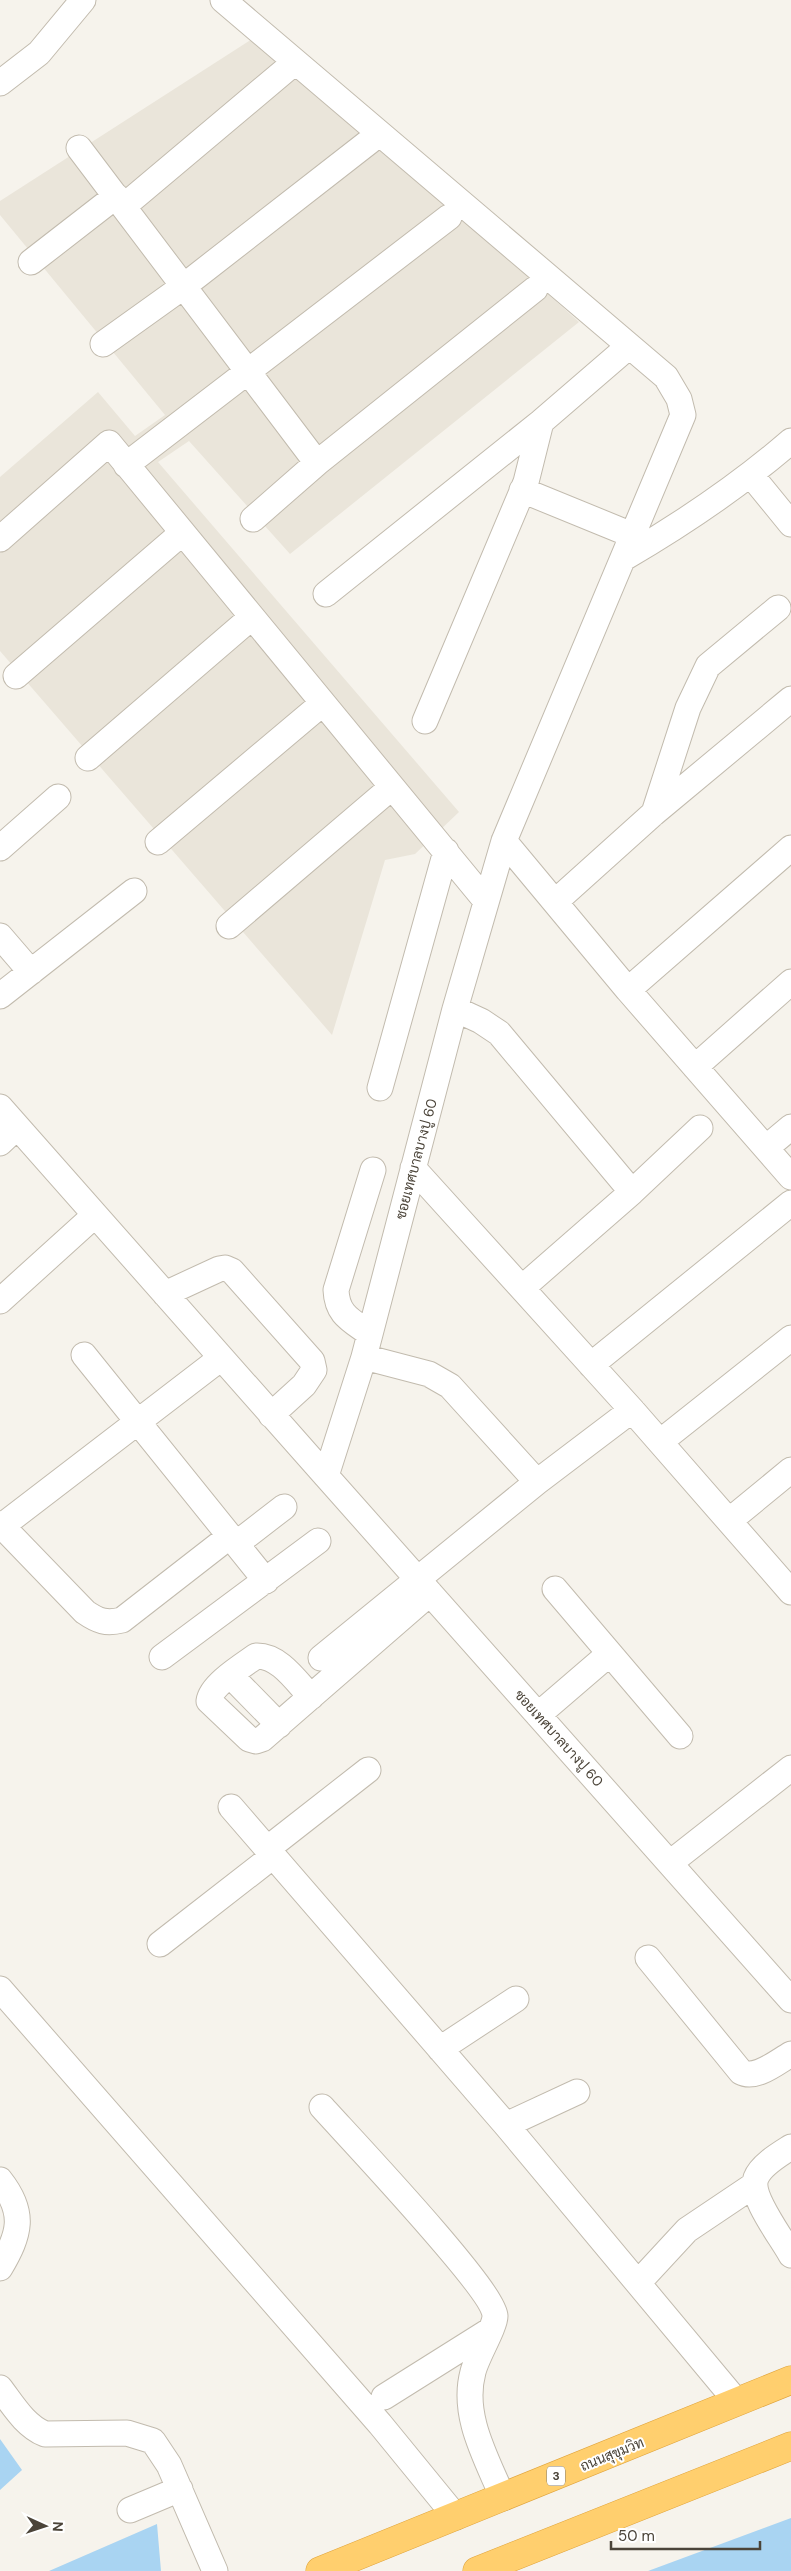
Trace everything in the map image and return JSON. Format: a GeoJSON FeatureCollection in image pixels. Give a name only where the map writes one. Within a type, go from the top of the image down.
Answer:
{"type":"FeatureCollection","features":[{"type":"Feature","properties":{"kind":"highway","name":"ถนนสุขุมวิท"},"geometry":{"type":"LineString","coordinates":[[320,2571],[791,2380]]}},
{"type":"Feature","properties":{"kind":"highway"},"geometry":{"type":"LineString","coordinates":[[492,2568],[791,2446]]}},
{"type":"Feature","properties":{"kind":"street"},"geometry":{"type":"LineString","coordinates":[[0,83],[39,53],[82,0]]}},
{"type":"Feature","properties":{"kind":"street","name":"ซอยเทศบาลบางปู 60"},"geometry":{"type":"LineString","coordinates":[[223,0],[666,378],[679,399],[682,415],[504,841],[455,1009],[367,1346],[326,1476]]}},
{"type":"Feature","properties":{"kind":"street"},"geometry":{"type":"LineString","coordinates":[[31,262],[120,201],[288,68]]}},
{"type":"Feature","properties":{"kind":"street"},"geometry":{"type":"LineString","coordinates":[[103,344],[184,286],[370,141]]}},
{"type":"Feature","properties":{"kind":"street"},"geometry":{"type":"LineString","coordinates":[[79,148],[317,463]]}},
{"type":"Feature","properties":{"kind":"street"},"geometry":{"type":"LineString","coordinates":[[126,465],[449,217]]}},
{"type":"Feature","properties":{"kind":"street"},"geometry":{"type":"LineString","coordinates":[[254,518],[317,463],[535,289]]}},
{"type":"Feature","properties":{"kind":"street"},"geometry":{"type":"LineString","coordinates":[[326,594],[541,422],[628,347]]}},
{"type":"Feature","properties":{"kind":"street"},"geometry":{"type":"LineString","coordinates":[[425,721],[522,490],[541,422]]}},
{"type":"Feature","properties":{"kind":"street"},"geometry":{"type":"LineString","coordinates":[[522,490],[628,546],[680,526],[751,475],[791,441]]}},
{"type":"Feature","properties":{"kind":"street"},"geometry":{"type":"LineString","coordinates":[[0,539],[108,443],[486,901]]}},
{"type":"Feature","properties":{"kind":"street"},"geometry":{"type":"LineString","coordinates":[[751,475],[791,524]]}},
{"type":"Feature","properties":{"kind":"street"},"geometry":{"type":"LineString","coordinates":[[16,676],[182,533]]}},
{"type":"Feature","properties":{"kind":"street"},"geometry":{"type":"LineString","coordinates":[[654,812],[688,708],[708,666],[778,608]]}},
{"type":"Feature","properties":{"kind":"street"},"geometry":{"type":"LineString","coordinates":[[88,758],[252,617]]}},
{"type":"Feature","properties":{"kind":"street"},"geometry":{"type":"LineString","coordinates":[[554,902],[654,812],[791,699]]}},
{"type":"Feature","properties":{"kind":"street"},"geometry":{"type":"LineString","coordinates":[[158,842],[323,702]]}},
{"type":"Feature","properties":{"kind":"street"},"geometry":{"type":"LineString","coordinates":[[228,926],[392,786]]}},
{"type":"Feature","properties":{"kind":"street"},"geometry":{"type":"LineString","coordinates":[[0,848],[58,797]]}},
{"type":"Feature","properties":{"kind":"street"},"geometry":{"type":"LineString","coordinates":[[504,841],[628,990],[791,1177]]}},
{"type":"Feature","properties":{"kind":"street"},"geometry":{"type":"LineString","coordinates":[[628,990],[791,848]]}},
{"type":"Feature","properties":{"kind":"street"},"geometry":{"type":"LineString","coordinates":[[380,1088],[446,851]]}},
{"type":"Feature","properties":{"kind":"street"},"geometry":{"type":"LineString","coordinates":[[0,996],[134,891]]}},
{"type":"Feature","properties":{"kind":"street"},"geometry":{"type":"LineString","coordinates":[[0,936],[31,972]]}},
{"type":"Feature","properties":{"kind":"street"},"geometry":{"type":"LineString","coordinates":[[695,1067],[791,982]]}},
{"type":"Feature","properties":{"kind":"street"},"geometry":{"type":"LineString","coordinates":[[455,1009],[481,1021],[499,1033],[632,1192]]}},
{"type":"Feature","properties":{"kind":"street","name":"ซอยเทศบาลบางปู 60"},"geometry":{"type":"LineString","coordinates":[[0,1107],[9,1135],[95,1215],[791,2000]]}},
{"type":"Feature","properties":{"kind":"street"},"geometry":{"type":"LineString","coordinates":[[766,1148],[791,1127]]}},
{"type":"Feature","properties":{"kind":"street"},"geometry":{"type":"LineString","coordinates":[[522,1288],[632,1192],[700,1128]]}},
{"type":"Feature","properties":{"kind":"street"},"geometry":{"type":"LineString","coordinates":[[413,1168],[632,1410],[791,1592]]}},
{"type":"Feature","properties":{"kind":"street"},"geometry":{"type":"LineString","coordinates":[[372,1170],[336,1290],[336,1304],[367,1346],[450,1386],[537,1482]]}},
{"type":"Feature","properties":{"kind":"street"},"geometry":{"type":"LineString","coordinates":[[591,1365],[791,1203]]}},
{"type":"Feature","properties":{"kind":"street"},"geometry":{"type":"LineString","coordinates":[[0,1301],[95,1215]]}},
{"type":"Feature","properties":{"kind":"street"},"geometry":{"type":"LineString","coordinates":[[164,1294],[219,1270],[225,1268],[232,1271],[312,1361],[314,1370],[304,1386],[271,1415]]}},
{"type":"Feature","properties":{"kind":"street"},"geometry":{"type":"LineString","coordinates":[[660,1442],[791,1338]]}},
{"type":"Feature","properties":{"kind":"street"},"geometry":{"type":"LineString","coordinates":[[84,1355],[266,1581]]}},
{"type":"Feature","properties":{"kind":"street"},"geometry":{"type":"LineString","coordinates":[[221,1358],[1,1525],[85,1612],[99,1621],[111,1623],[122,1620],[233,1540],[284,1507]]}},
{"type":"Feature","properties":{"kind":"street"},"geometry":{"type":"LineString","coordinates":[[311,1697],[277,1662],[267,1656],[256,1656],[210,1694],[209,1701],[249,1739],[256,1742],[262,1739],[311,1697],[423,1586],[537,1482],[632,1410]]}},
{"type":"Feature","properties":{"kind":"street"},"geometry":{"type":"LineString","coordinates":[[729,1521],[791,1470]]}},
{"type":"Feature","properties":{"kind":"street"},"geometry":{"type":"LineString","coordinates":[[162,1657],[318,1542]]}},
{"type":"Feature","properties":{"kind":"street"},"geometry":{"type":"LineString","coordinates":[[321,1658],[423,1586]]}},
{"type":"Feature","properties":{"kind":"street"},"geometry":{"type":"LineString","coordinates":[[555,1589],[680,1736]]}},
{"type":"Feature","properties":{"kind":"street"},"geometry":{"type":"LineString","coordinates":[[538,1715],[609,1654]]}},
{"type":"Feature","properties":{"kind":"street"},"geometry":{"type":"LineString","coordinates":[[231,1676],[279,1725]]}},
{"type":"Feature","properties":{"kind":"street"},"geometry":{"type":"LineString","coordinates":[[670,1863],[791,1768]]}},
{"type":"Feature","properties":{"kind":"street"},"geometry":{"type":"LineString","coordinates":[[160,1944],[368,1770]]}},
{"type":"Feature","properties":{"kind":"street"},"geometry":{"type":"LineString","coordinates":[[231,1807],[506,2125],[737,2402]]}},
{"type":"Feature","properties":{"kind":"street"},"geometry":{"type":"LineString","coordinates":[[648,1958],[741,2072],[747,2075],[756,2073],[791,2054]]}},
{"type":"Feature","properties":{"kind":"street"},"geometry":{"type":"LineString","coordinates":[[0,1989],[380,2424],[456,2517]]}},
{"type":"Feature","properties":{"kind":"street"},"geometry":{"type":"LineString","coordinates":[[440,2049],[516,2000]]}},
{"type":"Feature","properties":{"kind":"street"},"geometry":{"type":"LineString","coordinates":[[506,2125],[576,2092]]}},
{"type":"Feature","properties":{"kind":"street"},"geometry":{"type":"LineString","coordinates":[[322,2107],[483,2290],[493,2308],[495,2318],[473,2372],[470,2395],[471,2418],[503,2498]]}},
{"type":"Feature","properties":{"kind":"street"},"geometry":{"type":"LineString","coordinates":[[638,2283],[687,2230],[754,2185],[757,2175],[776,2156],[791,2147]]}},
{"type":"Feature","properties":{"kind":"street"},"geometry":{"type":"LineString","coordinates":[[0,2180],[11,2194],[17,2209],[18,2222],[16,2239],[0,2268]]}},
{"type":"Feature","properties":{"kind":"street"},"geometry":{"type":"LineString","coordinates":[[754,2185],[765,2211],[791,2255]]}},
{"type":"Feature","properties":{"kind":"street"},"geometry":{"type":"LineString","coordinates":[[384,2397],[489,2331]]}},
{"type":"Feature","properties":{"kind":"street"},"geometry":{"type":"LineString","coordinates":[[0,2388],[26,2421],[36,2430],[45,2434],[127,2433],[153,2440],[169,2465],[215,2571]]}},
{"type":"Feature","properties":{"kind":"street"},"geometry":{"type":"LineString","coordinates":[[130,2510],[180,2489]]}},
{"type":"Feature","properties":{"kind":"shaded area"},"geometry":{"type":"Polygon","coordinates":[[[260,34],[579,322],[290,554],[189,441],[158,462],[459,812],[415,854],[385,860],[332,1035],[0,651],[0,477],[98,392],[135,436],[165,415],[0,215],[0,201],[260,34]]]}},
{"type":"Feature","properties":{"kind":"water"},"geometry":{"type":"Polygon","coordinates":[[[0,2439],[22,2470],[0,2490],[0,2439]]]}},
{"type":"Feature","properties":{"kind":"water"},"geometry":{"type":"Polygon","coordinates":[[[791,2518],[791,2571],[648,2571],[791,2518]]]}},
{"type":"Feature","properties":{"kind":"water"},"geometry":{"type":"Polygon","coordinates":[[[157,2524],[161,2571],[49,2571],[157,2524]]]}}]}
